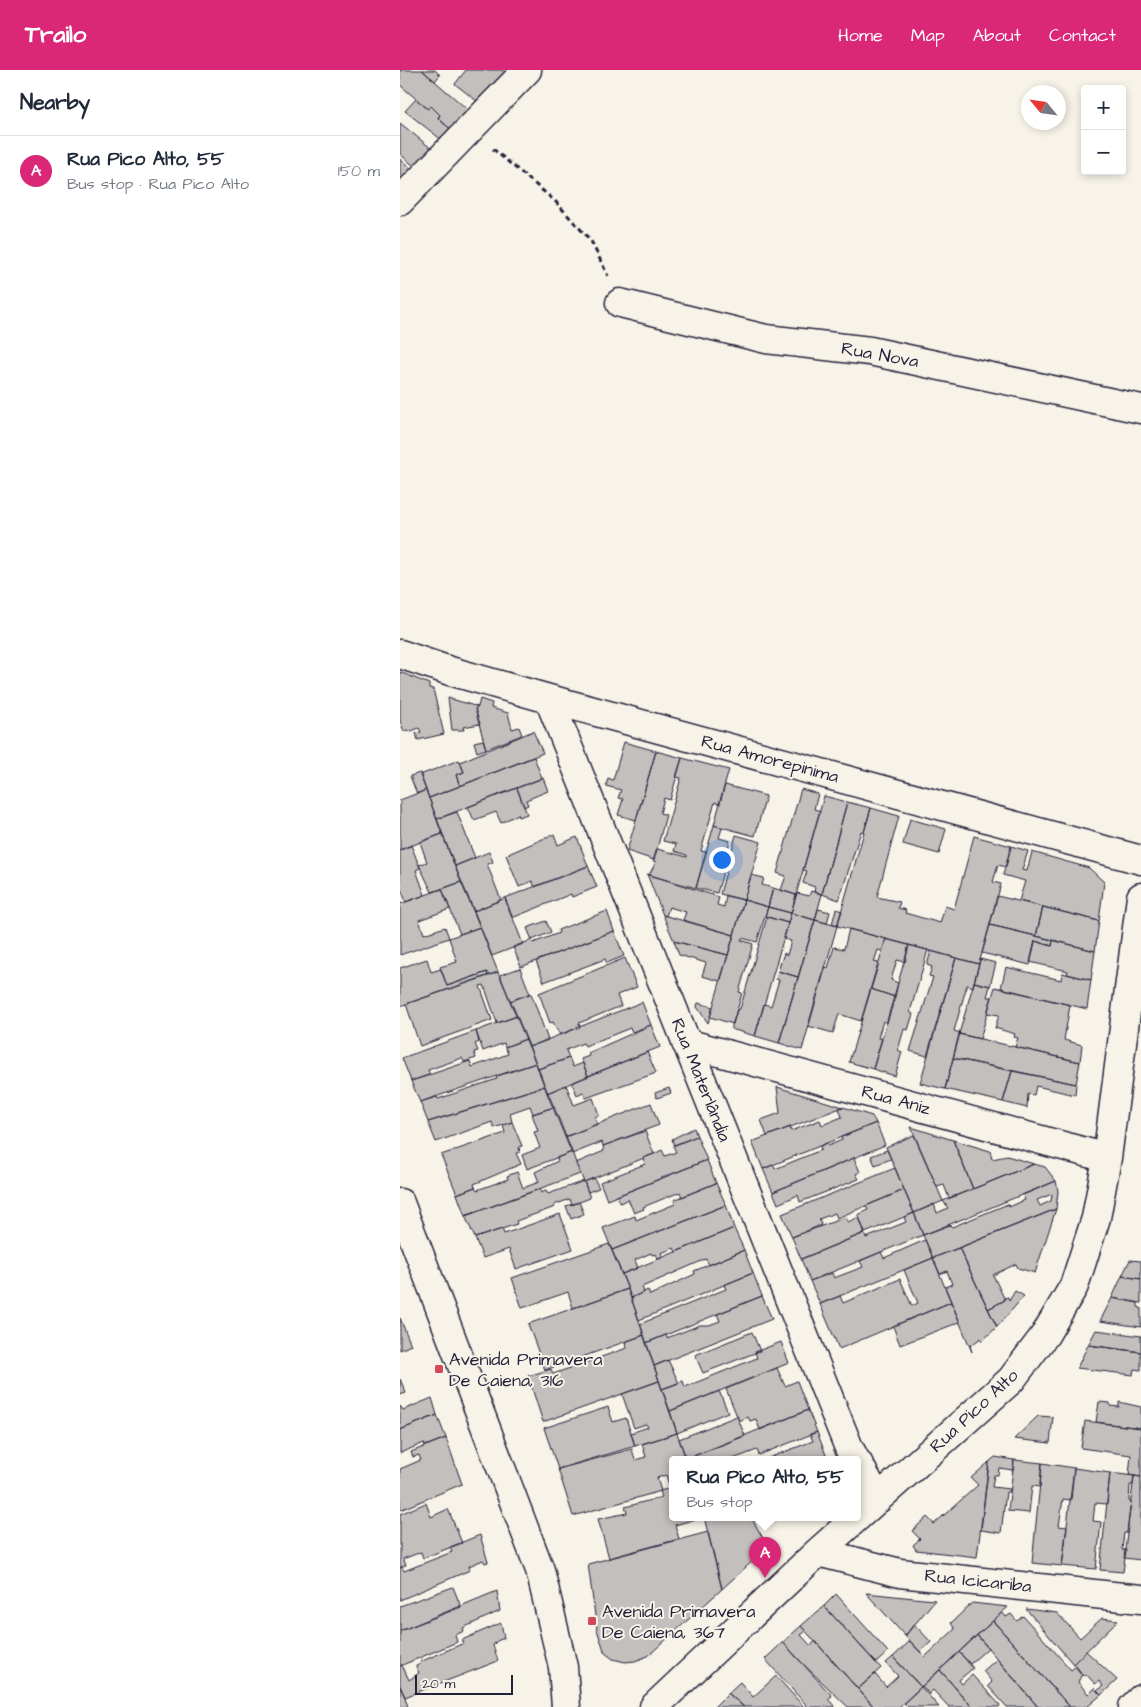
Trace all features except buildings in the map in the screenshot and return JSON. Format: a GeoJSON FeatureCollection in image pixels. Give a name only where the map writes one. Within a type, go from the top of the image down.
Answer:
{"type":"FeatureCollection","features":[{"type":"Feature","properties":{"kind":"street"},"geometry":{"type":"LineString","coordinates":[[400,201],[527,70]]}},
{"type":"Feature","properties":{"kind":"street","name":"Rua Nova"},"geometry":{"type":"LineString","coordinates":[[620,303],[766,339],[870,351],[1141,409]]}},
{"type":"Feature","properties":{"kind":"street","name":"Rua Amorepinima"},"geometry":{"type":"LineString","coordinates":[[400,654],[450,671],[549,699],[1141,860]]}},
{"type":"Feature","properties":{"kind":"street","name":"Rua Materlândia"},"geometry":{"type":"LineString","coordinates":[[549,699],[853,1456]]}},
{"type":"Feature","properties":{"kind":"street","name":"Rua Pico Alto"},"geometry":{"type":"LineString","coordinates":[[861,1514],[1011,1380],[1045,1335],[1074,1286],[1096,1218],[1107,1158],[1141,897]]}},
{"type":"Feature","properties":{"kind":"street","name":"Rua Aniz"},"geometry":{"type":"LineString","coordinates":[[686,1043],[1107,1158]]}},
{"type":"Feature","properties":{"kind":"street"},"geometry":{"type":"LineString","coordinates":[[400,1203],[540,1570],[563,1666],[566,1707]]}},
{"type":"Feature","properties":{"kind":"street"},"geometry":{"type":"LineString","coordinates":[[861,1468],[878,1499]]}},
{"type":"Feature","properties":{"kind":"street","name":"Rua Pico Alto"},"geometry":{"type":"LineString","coordinates":[[654,1707],[853,1521]]}},
{"type":"Feature","properties":{"kind":"street","name":"Rua Icicariba"},"geometry":{"type":"LineString","coordinates":[[818,1552],[900,1573],[1141,1599]]}},
{"type":"Feature","properties":{"kind":"street"},"geometry":{"type":"LineString","coordinates":[[1132,1707],[1141,1699]]}},
{"type":"Feature","properties":{"kind":"path"},"geometry":{"type":"LineString","coordinates":[[470,129],[554,201],[591,241],[620,303]]}},
{"type":"Feature","properties":{"kind":"place","name":"Avenida Primavera De Caiena, 316"},"geometry":{"type":"Point","coordinates":[439,1369]}},
{"type":"Feature","properties":{"kind":"place","name":"Rua Pico Alto, 55"},"geometry":{"type":"Point","coordinates":[765,1578]}},
{"type":"Feature","properties":{"kind":"place","name":"Avenida Primavera De Caiena, 367"},"geometry":{"type":"Point","coordinates":[592,1621]}}]}
